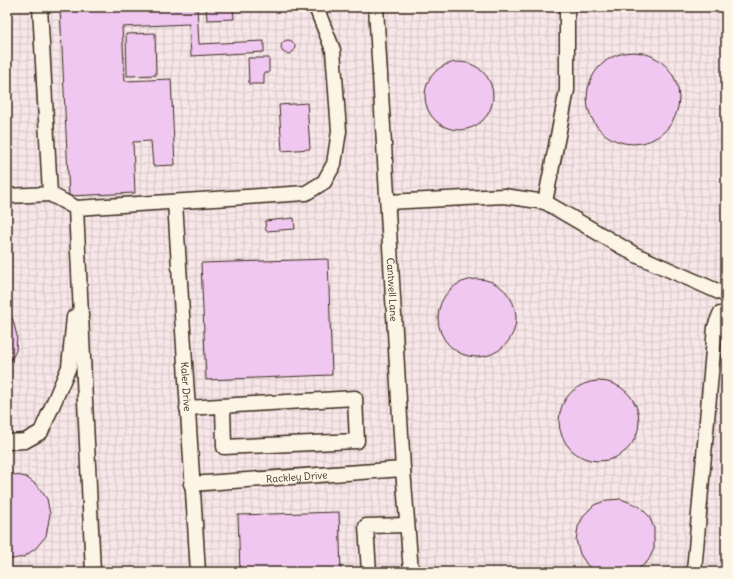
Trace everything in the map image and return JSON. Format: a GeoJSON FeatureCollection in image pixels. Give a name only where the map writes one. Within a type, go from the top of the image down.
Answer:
{"type":"FeatureCollection","features":[{"type":"Feature","properties":{"kind":"street"},"geometry":{"type":"LineString","coordinates":[[40,7],[50,194]]}},
{"type":"Feature","properties":{"kind":"street"},"geometry":{"type":"LineString","coordinates":[[7,196],[50,194],[76,208],[306,193],[324,182],[334,164],[339,131],[333,50],[316,7]]}},
{"type":"Feature","properties":{"kind":"street","name":"Cantwell Lane"},"geometry":{"type":"LineString","coordinates":[[376,7],[403,469],[411,572]]}},
{"type":"Feature","properties":{"kind":"street"},"geometry":{"type":"LineString","coordinates":[[545,202],[567,90],[567,7]]}},
{"type":"Feature","properties":{"kind":"street"},"geometry":{"type":"LineString","coordinates":[[388,202],[504,196],[545,202],[636,254],[726,296]]}},
{"type":"Feature","properties":{"kind":"street","name":"Kaler Drive"},"geometry":{"type":"LineString","coordinates":[[175,202],[191,484],[198,572]]}},
{"type":"Feature","properties":{"kind":"street"},"geometry":{"type":"LineString","coordinates":[[76,208],[93,572]]}},
{"type":"Feature","properties":{"kind":"street"},"geometry":{"type":"LineString","coordinates":[[7,442],[25,441],[41,432],[69,367],[79,268]]}},
{"type":"Feature","properties":{"kind":"street"},"geometry":{"type":"LineString","coordinates":[[694,572],[715,327],[720,314],[726,316]]}},
{"type":"Feature","properties":{"kind":"street"},"geometry":{"type":"LineString","coordinates":[[187,408],[355,398],[357,441],[224,448],[223,406]]}},
{"type":"Feature","properties":{"kind":"street","name":"Rackley Drive"},"geometry":{"type":"LineString","coordinates":[[191,484],[403,469]]}},
{"type":"Feature","properties":{"kind":"street"},"geometry":{"type":"LineString","coordinates":[[369,572],[366,526],[407,524]]}},
{"type":"Feature","properties":{"kind":"shaded area"},"geometry":{"type":"Polygon","coordinates":[[[7,7],[726,7],[726,572],[7,572],[7,7]]]}},
{"type":"Feature","properties":{"kind":"building"},"geometry":{"type":"Polygon","coordinates":[[[60,7],[197,7],[199,44],[264,41],[264,52],[191,56],[189,24],[122,27],[125,81],[171,79],[175,165],[153,166],[151,141],[133,142],[135,193],[69,196],[60,7]]]}},
{"type":"Feature","properties":{"kind":"building"},"geometry":{"type":"Polygon","coordinates":[[[206,7],[233,7],[234,19],[207,20],[206,7]]]}},
{"type":"Feature","properties":{"kind":"building"},"geometry":{"type":"Polygon","coordinates":[[[155,33],[156,75],[127,76],[126,34],[155,33]]]}},
{"type":"Feature","properties":{"kind":"building"},"geometry":{"type":"Polygon","coordinates":[[[285,40],[291,40],[295,44],[295,50],[291,54],[285,54],[281,50],[281,44],[285,40]]]}},
{"type":"Feature","properties":{"kind":"building"},"geometry":{"type":"Polygon","coordinates":[[[633,52],[651,55],[666,65],[676,80],[679,98],[676,116],[666,131],[651,141],[633,144],[615,141],[600,131],[590,116],[587,98],[590,80],[600,65],[615,55],[633,52]]]}},
{"type":"Feature","properties":{"kind":"building"},"geometry":{"type":"Polygon","coordinates":[[[248,58],[269,58],[269,73],[264,73],[264,84],[249,84],[248,58]]]}},
{"type":"Feature","properties":{"kind":"building"},"geometry":{"type":"Polygon","coordinates":[[[459,62],[472,65],[483,72],[490,83],[493,96],[490,109],[483,120],[472,127],[459,130],[446,127],[435,120],[428,109],[425,96],[428,83],[435,72],[446,65],[459,62]]]}},
{"type":"Feature","properties":{"kind":"building"},"geometry":{"type":"Polygon","coordinates":[[[307,103],[310,149],[282,151],[279,105],[307,103]]]}},
{"type":"Feature","properties":{"kind":"building"},"geometry":{"type":"Polygon","coordinates":[[[294,218],[295,229],[266,231],[265,221],[294,218]]]}},
{"type":"Feature","properties":{"kind":"building"},"geometry":{"type":"Polygon","coordinates":[[[328,259],[332,375],[206,380],[201,263],[328,259]]]}},
{"type":"Feature","properties":{"kind":"building"},"geometry":{"type":"Polygon","coordinates":[[[469,279],[485,279],[499,285],[510,296],[516,310],[516,326],[510,340],[499,351],[485,357],[469,357],[455,351],[444,340],[438,326],[438,310],[444,296],[455,285],[469,279]]]}},
{"type":"Feature","properties":{"kind":"building"},"geometry":{"type":"Polygon","coordinates":[[[7,310],[13,320],[17,336],[16,351],[7,367],[7,310]]]}},
{"type":"Feature","properties":{"kind":"building"},"geometry":{"type":"Polygon","coordinates":[[[591,381],[607,381],[628,392],[639,413],[639,429],[628,450],[607,461],[591,461],[577,455],[570,450],[565,443],[559,429],[559,413],[565,399],[570,392],[577,387],[591,381]]]}},
{"type":"Feature","properties":{"kind":"building"},"geometry":{"type":"Polygon","coordinates":[[[7,473],[26,477],[38,486],[47,499],[50,514],[46,536],[36,548],[24,557],[7,560],[7,473]]]}},
{"type":"Feature","properties":{"kind":"building"},"geometry":{"type":"Polygon","coordinates":[[[621,499],[639,506],[649,516],[654,528],[654,549],[648,561],[635,572],[596,572],[587,565],[580,554],[576,540],[578,527],[584,515],[594,505],[607,500],[621,499]]]}},
{"type":"Feature","properties":{"kind":"building"},"geometry":{"type":"Polygon","coordinates":[[[339,512],[341,572],[240,572],[238,515],[339,512]]]}}]}
